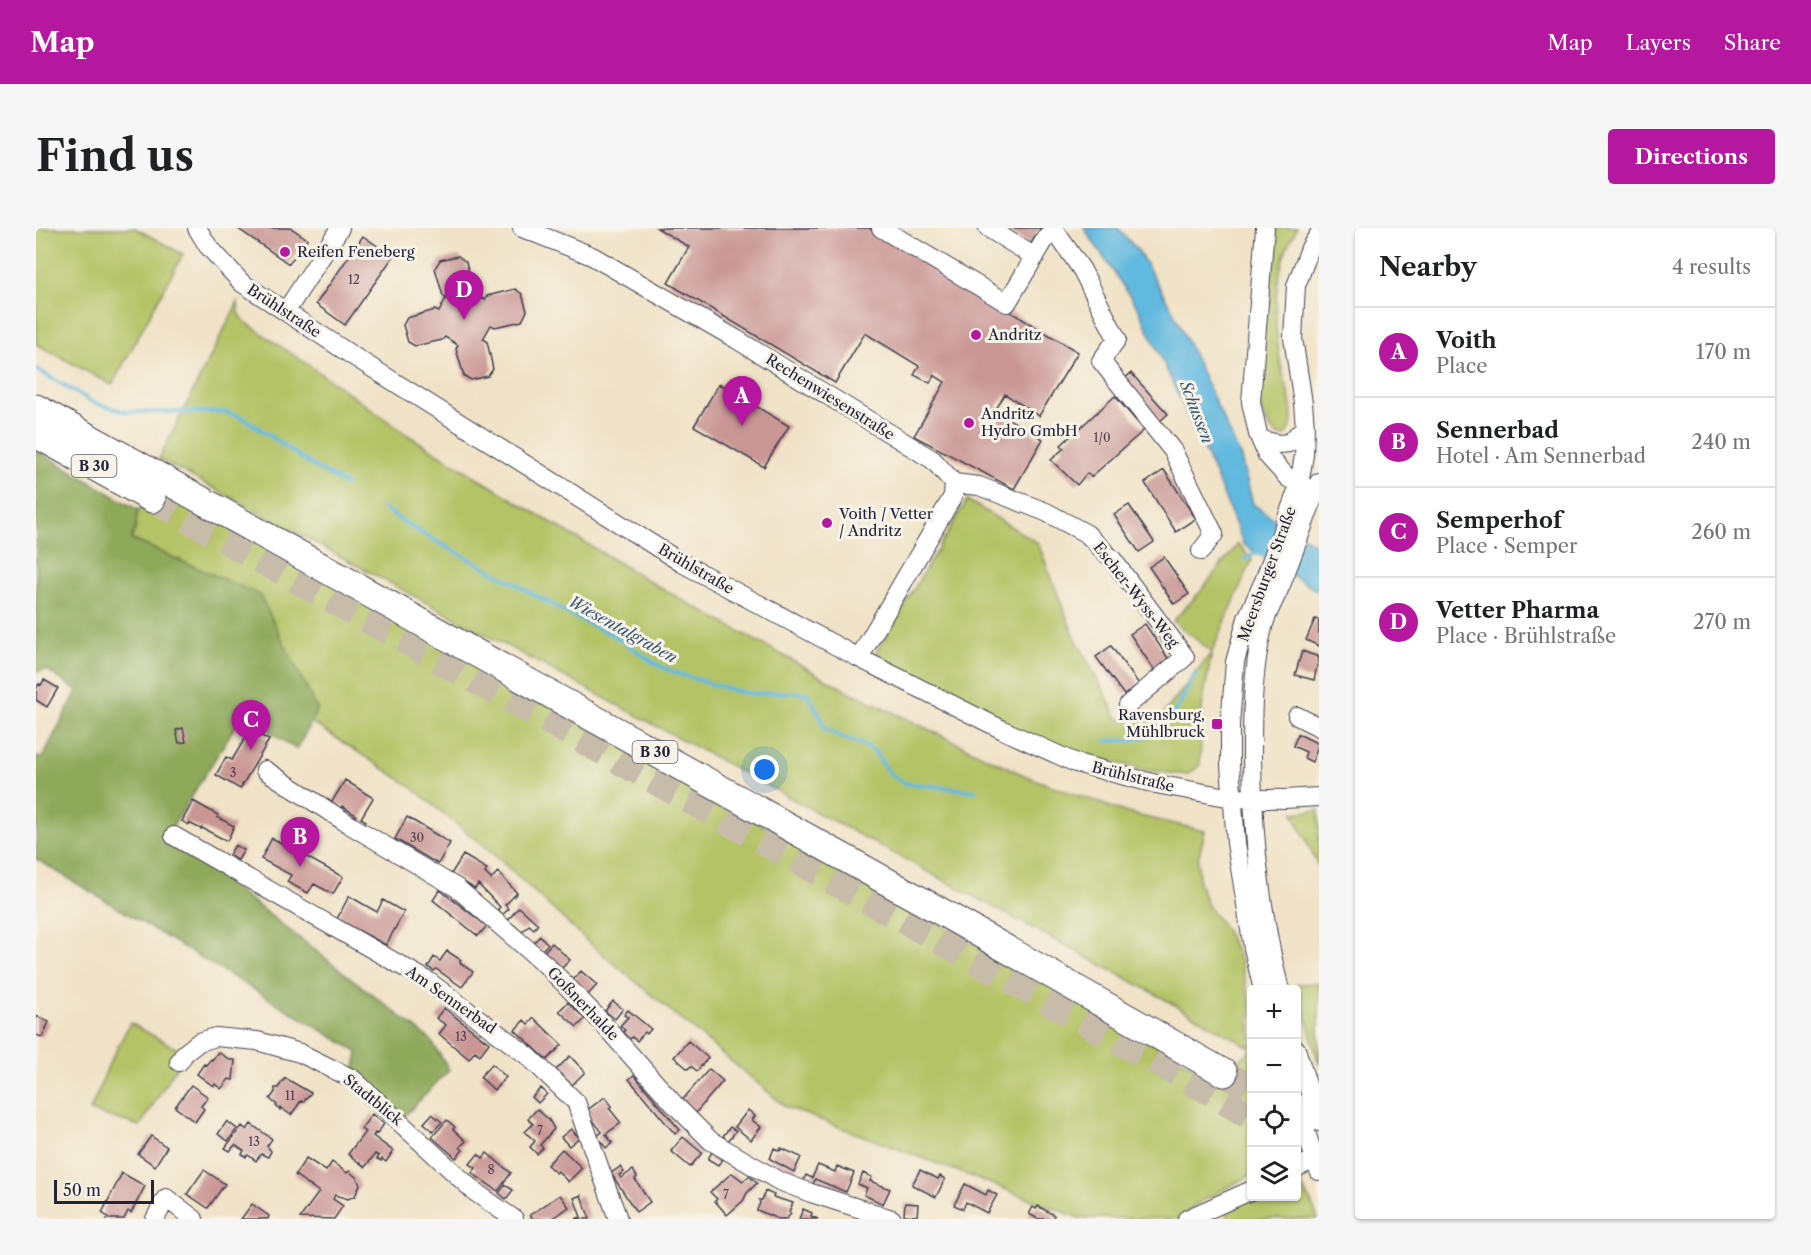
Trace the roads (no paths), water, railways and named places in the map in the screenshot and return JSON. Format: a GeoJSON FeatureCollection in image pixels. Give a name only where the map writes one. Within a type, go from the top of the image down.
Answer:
{"type":"FeatureCollection","features":[{"type":"Feature","properties":{"kind":"highway","name":"B 30"},"geometry":{"type":"LineString","coordinates":[[36,408],[947,915],[1224,1072]]}},
{"type":"Feature","properties":{"kind":"highway","name":"B 30"},"geometry":{"type":"LineString","coordinates":[[36,434],[152,499]]}},
{"type":"Feature","properties":{"kind":"street","name":"Brühlstraße"},"geometry":{"type":"LineString","coordinates":[[197,228],[208,246],[242,283],[286,312],[682,563],[858,658],[1003,730],[1076,763],[1156,784],[1232,798],[1319,797]]}},
{"type":"Feature","properties":{"kind":"street"},"geometry":{"type":"LineString","coordinates":[[286,312],[340,228]]}},
{"type":"Feature","properties":{"kind":"street","name":"Rechenwiesenstraße"},"geometry":{"type":"LineString","coordinates":[[522,228],[592,256],[736,339],[933,460],[954,483]]}},
{"type":"Feature","properties":{"kind":"street"},"geometry":{"type":"LineString","coordinates":[[881,228],[909,235],[1007,303],[1053,229],[1082,270],[1117,339],[1101,361],[1173,451],[1214,534],[1201,551]]}},
{"type":"Feature","properties":{"kind":"street"},"geometry":{"type":"LineString","coordinates":[[988,228],[1035,257]]}},
{"type":"Feature","properties":{"kind":"street"},"geometry":{"type":"LineString","coordinates":[[1264,228],[1251,402],[1258,434],[1267,455],[1288,478],[1313,487]]}},
{"type":"Feature","properties":{"kind":"street","name":"Meersburger Straße"},"geometry":{"type":"LineString","coordinates":[[1279,985],[1261,893],[1253,799],[1252,702],[1256,662],[1272,584],[1295,523],[1313,487],[1304,455],[1303,403],[1293,338],[1296,286],[1310,248],[1319,234]]}},
{"type":"Feature","properties":{"kind":"street"},"geometry":{"type":"LineString","coordinates":[[1262,440],[1279,444],[1289,443],[1305,427]]}},
{"type":"Feature","properties":{"kind":"street"},"geometry":{"type":"LineString","coordinates":[[858,658],[953,496],[954,483]]}},
{"type":"Feature","properties":{"kind":"street","name":"Escher-Wyss-Weg"},"geometry":{"type":"LineString","coordinates":[[954,483],[979,486],[1046,512],[1087,534],[1113,560],[1185,657],[1128,705]]}},
{"type":"Feature","properties":{"kind":"street","name":"Meersburger Straße"},"geometry":{"type":"LineString","coordinates":[[1262,985],[1253,948],[1236,843],[1230,725],[1235,662],[1246,618],[1272,584]]}},
{"type":"Feature","properties":{"kind":"street"},"geometry":{"type":"LineString","coordinates":[[1297,716],[1319,727]]}},
{"type":"Feature","properties":{"kind":"street","name":"Goßnerhalde"},"geometry":{"type":"LineString","coordinates":[[269,773],[350,825],[457,888],[547,966],[711,1141],[779,1181],[892,1219]]}},
{"type":"Feature","properties":{"kind":"street","name":"Am Sennerbad"},"geometry":{"type":"LineString","coordinates":[[174,836],[428,981],[528,1056],[576,1102],[618,1219]]}},
{"type":"Feature","properties":{"kind":"street","name":"Stadtblick"},"geometry":{"type":"LineString","coordinates":[[179,1062],[199,1041],[216,1037],[257,1041],[300,1053],[353,1079],[475,1192],[514,1219]]}},
{"type":"Feature","properties":{"kind":"street"},"geometry":{"type":"LineString","coordinates":[[1301,1065],[1319,1122]]}},
{"type":"Feature","properties":{"kind":"street"},"geometry":{"type":"LineString","coordinates":[[1301,1117],[1317,1162],[1301,1167]]}},
{"type":"Feature","properties":{"kind":"street"},"geometry":{"type":"LineString","coordinates":[[1187,1219],[1227,1211],[1247,1194]]}},
{"type":"Feature","properties":{"kind":"street"},"geometry":{"type":"LineString","coordinates":[[155,1219],[165,1198],[194,1219]]}},
{"type":"Feature","properties":{"kind":"water","name":"Schussen"},"geometry":{"type":"Polygon","coordinates":[[[1084,228],[1118,228],[1139,252],[1172,309],[1240,455],[1253,504],[1319,547],[1319,592],[1244,545],[1215,474],[1138,308],[1084,228]]]}},
{"type":"Feature","properties":{"kind":"waterway","name":"Wiesentalgraben"},"geometry":{"type":"LineString","coordinates":[[36,369],[94,403],[127,412],[225,412],[244,418],[313,466],[346,485]]}},
{"type":"Feature","properties":{"kind":"waterway","name":"Wiesentalgraben"},"geometry":{"type":"LineString","coordinates":[[384,509],[446,547],[616,637],[666,669],[745,693],[798,692],[808,694],[824,728],[874,751],[890,774],[905,783],[976,791]]}},
{"type":"Feature","properties":{"kind":"waterway","name":"Wiesentalgraben"},"geometry":{"type":"LineString","coordinates":[[1245,559],[1260,550]]}},
{"type":"Feature","properties":{"kind":"waterway","name":"Wiesentalgraben"},"geometry":{"type":"LineString","coordinates":[[1106,741],[1143,737],[1164,725],[1178,706],[1195,673]]}},
{"type":"Feature","properties":{"kind":"tunnel"},"geometry":{"type":"LineString","coordinates":[[152,499],[1210,1092],[1247,1115]]}},
{"type":"Feature","properties":{"kind":"tunnel"},"geometry":{"type":"LineString","coordinates":[[1224,1073],[1247,1086]]}},
{"type":"Feature","properties":{"kind":"tunnel"},"geometry":{"type":"LineString","coordinates":[[1298,1147],[1319,1160]]}},
{"type":"Feature","properties":{"kind":"place","name":"Reifen Feneberg"},"geometry":{"type":"Point","coordinates":[285,252]}},
{"type":"Feature","properties":{"kind":"place","name":"Vetter Pharma"},"geometry":{"type":"Point","coordinates":[464,320]}},
{"type":"Feature","properties":{"kind":"place","name":"Andritz"},"geometry":{"type":"Point","coordinates":[976,335]}},
{"type":"Feature","properties":{"kind":"place","name":"Andritz Hydro GmbH"},"geometry":{"type":"Point","coordinates":[969,423]}},
{"type":"Feature","properties":{"kind":"place","name":"Voith"},"geometry":{"type":"Point","coordinates":[742,426]}},
{"type":"Feature","properties":{"kind":"place","name":"Voith / Vetter / Andritz"},"geometry":{"type":"Point","coordinates":[827,523]}},
{"type":"Feature","properties":{"kind":"place","name":"Ravensburg, Mühlbruck"},"geometry":{"type":"Point","coordinates":[1217,724]}},
{"type":"Feature","properties":{"kind":"place","name":"Semperhof"},"geometry":{"type":"Point","coordinates":[251,750]}},
{"type":"Feature","properties":{"kind":"place","name":"Sennerbad"},"geometry":{"type":"Point","coordinates":[300,867]}}]}
